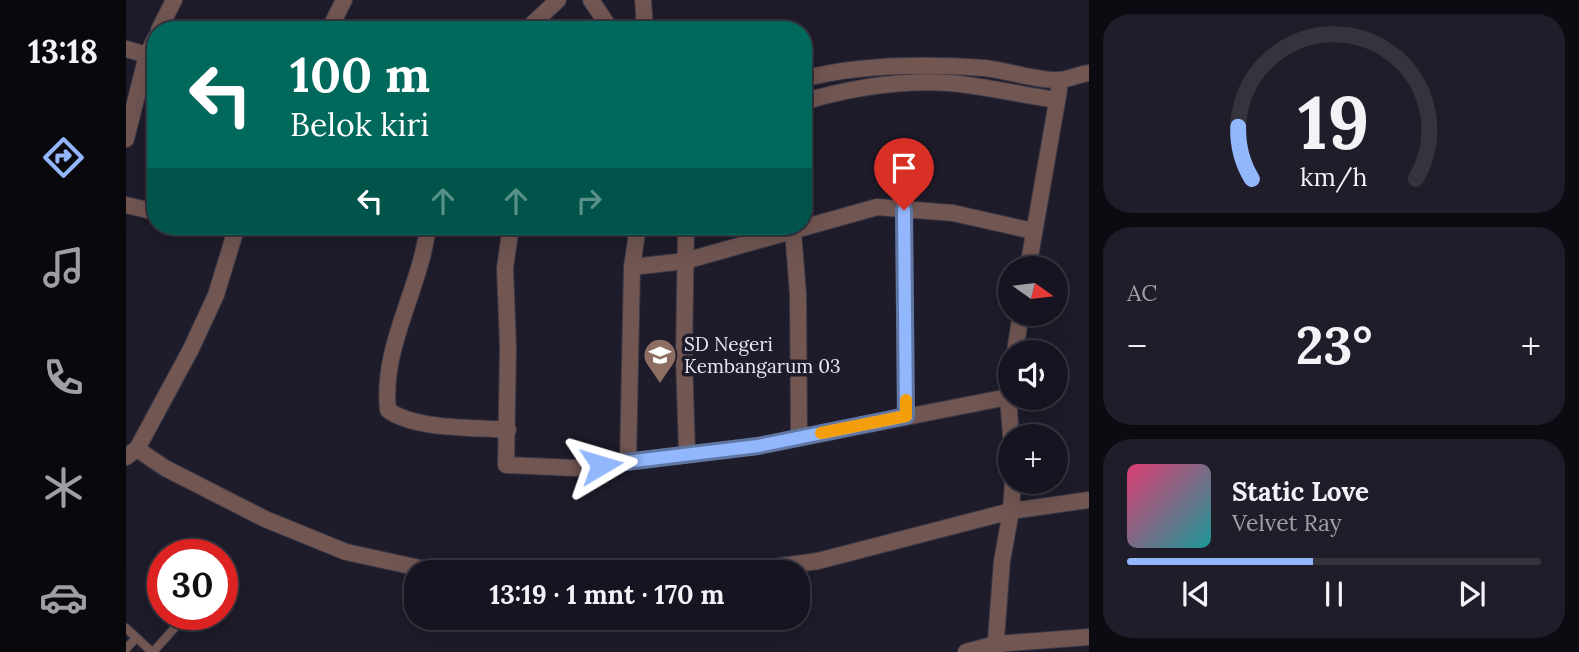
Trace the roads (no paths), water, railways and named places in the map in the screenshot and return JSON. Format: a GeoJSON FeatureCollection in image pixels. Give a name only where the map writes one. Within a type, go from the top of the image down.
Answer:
{"type":"FeatureCollection","features":[{"type":"Feature","properties":{"kind":"street"},"geometry":{"type":"LineString","coordinates":[[164,21],[174,0]]}},
{"type":"Feature","properties":{"kind":"street"},"geometry":{"type":"LineString","coordinates":[[333,21],[344,0]]}},
{"type":"Feature","properties":{"kind":"street"},"geometry":{"type":"LineString","coordinates":[[536,21],[558,0]]}},
{"type":"Feature","properties":{"kind":"street"},"geometry":{"type":"LineString","coordinates":[[591,0],[605,21]]}},
{"type":"Feature","properties":{"kind":"street"},"geometry":{"type":"LineString","coordinates":[[643,0],[644,21]]}},
{"type":"Feature","properties":{"kind":"street"},"geometry":{"type":"LineString","coordinates":[[126,49],[147,55],[126,139]]}},
{"type":"Feature","properties":{"kind":"street"},"geometry":{"type":"LineString","coordinates":[[812,77],[914,65],[989,69],[1061,80],[1089,73]]}},
{"type":"Feature","properties":{"kind":"street"},"geometry":{"type":"LineString","coordinates":[[1030,256],[1061,80]]}},
{"type":"Feature","properties":{"kind":"street"},"geometry":{"type":"LineString","coordinates":[[812,99],[884,85],[949,83],[1057,100]]}},
{"type":"Feature","properties":{"kind":"street"},"geometry":{"type":"LineString","coordinates":[[126,205],[147,210]]}},
{"type":"Feature","properties":{"kind":"street"},"geometry":{"type":"LineString","coordinates":[[812,226],[877,207],[953,213],[1033,231]]}},
{"type":"Feature","properties":{"kind":"street"},"geometry":{"type":"LineString","coordinates":[[904,210],[906,416]]}},
{"type":"Feature","properties":{"kind":"street"},"geometry":{"type":"LineString","coordinates":[[235,235],[216,295],[191,349],[132,453],[265,519],[346,552],[404,565]]}},
{"type":"Feature","properties":{"kind":"street"},"geometry":{"type":"LineString","coordinates":[[426,235],[417,277],[395,340],[386,391],[388,410],[399,418],[425,423],[508,430]]}},
{"type":"Feature","properties":{"kind":"street"},"geometry":{"type":"LineString","coordinates":[[510,235],[505,268],[508,430],[506,465],[575,468],[758,446],[906,416],[998,394]]}},
{"type":"Feature","properties":{"kind":"street"},"geometry":{"type":"LineString","coordinates":[[628,462],[632,267],[637,235]]}},
{"type":"Feature","properties":{"kind":"street"},"geometry":{"type":"LineString","coordinates":[[686,235],[684,357],[687,453]]}},
{"type":"Feature","properties":{"kind":"street"},"geometry":{"type":"LineString","coordinates":[[632,267],[685,261],[779,235]]}},
{"type":"Feature","properties":{"kind":"street"},"geometry":{"type":"LineString","coordinates":[[793,235],[798,294],[799,438]]}},
{"type":"Feature","properties":{"kind":"street"},"geometry":{"type":"LineString","coordinates":[[995,648],[1002,561],[1012,494]]}},
{"type":"Feature","properties":{"kind":"street"},"geometry":{"type":"LineString","coordinates":[[810,562],[1011,510],[1089,500]]}},
{"type":"Feature","properties":{"kind":"street"},"geometry":{"type":"LineString","coordinates":[[966,652],[1089,637]]}},
{"type":"Feature","properties":{"kind":"lane"},"geometry":{"type":"LineString","coordinates":[[126,628],[152,652],[172,630]]}},
{"type":"Feature","properties":{"kind":"lane"},"geometry":{"type":"LineString","coordinates":[[126,649],[135,639]]}},
{"type":"Feature","properties":{"kind":"place","name":"SD Negeri Kembangarum 03"},"geometry":{"type":"Point","coordinates":[660,385]}}]}
